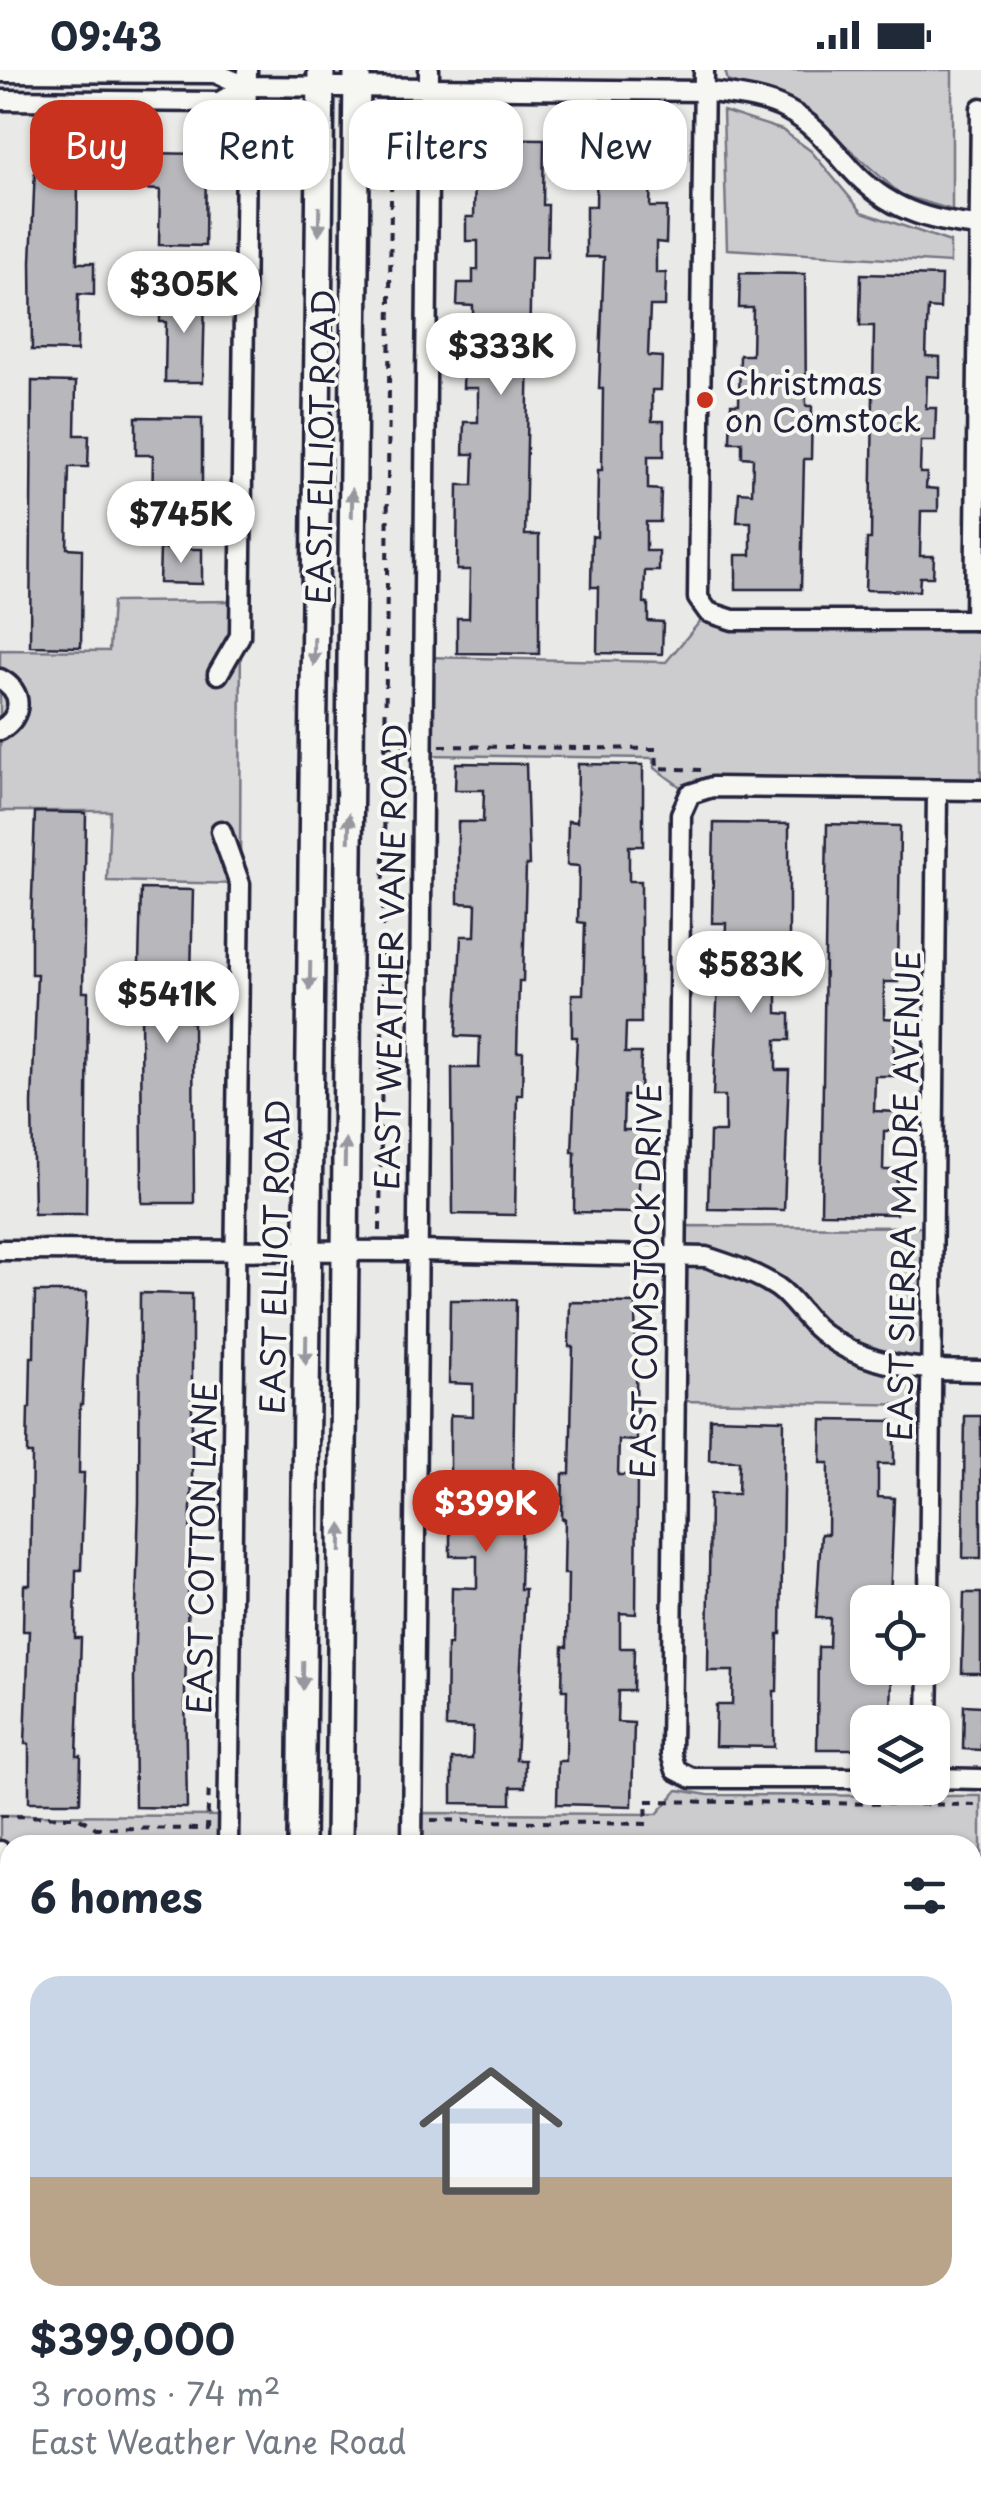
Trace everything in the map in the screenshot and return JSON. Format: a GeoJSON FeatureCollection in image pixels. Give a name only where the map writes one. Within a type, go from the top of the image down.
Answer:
{"type":"FeatureCollection","features":[{"type":"Feature","properties":{"kind":"main road","name":"EAST ELLIOT ROAD"},"geometry":{"type":"LineString","coordinates":[[301,1835],[326,1252],[339,81]]}},
{"type":"Feature","properties":{"kind":"main road","name":"EAST ELLIOT ROAD"},"geometry":{"type":"LineString","coordinates":[[338,1835],[326,1252],[339,81]]}},
{"type":"Feature","properties":{"kind":"street"},"geometry":{"type":"LineString","coordinates":[[704,70],[698,598],[708,612],[733,620],[978,620],[981,108]]}},
{"type":"Feature","properties":{"kind":"street"},"geometry":{"type":"LineString","coordinates":[[0,72],[216,73],[392,88],[429,79],[742,96],[785,108],[816,130],[874,192],[908,213],[981,226]]}},
{"type":"Feature","properties":{"kind":"street"},"geometry":{"type":"LineString","coordinates":[[0,100],[219,102],[247,78]]}},
{"type":"Feature","properties":{"kind":"street"},"geometry":{"type":"LineString","coordinates":[[218,674],[240,636],[247,78]]}},
{"type":"Feature","properties":{"kind":"street","name":"EAST WEATHER VANE ROAD"},"geometry":{"type":"LineString","coordinates":[[412,1835],[429,79]]}},
{"type":"Feature","properties":{"kind":"street"},"geometry":{"type":"LineString","coordinates":[[0,678],[12,686],[18,702],[13,721],[0,730]]}},
{"type":"Feature","properties":{"kind":"street"},"geometry":{"type":"LineString","coordinates":[[696,792],[712,787],[981,790]]}},
{"type":"Feature","properties":{"kind":"street","name":"EAST SIERRA MADRE AVENUE"},"geometry":{"type":"LineString","coordinates":[[929,1585],[937,790]]}},
{"type":"Feature","properties":{"kind":"street","name":"EAST COMSTOCK DRIVE"},"geometry":{"type":"LineString","coordinates":[[696,792],[681,814],[671,1754],[676,1770],[692,1778],[850,1778]]}},
{"type":"Feature","properties":{"kind":"street","name":"EAST COTTON LANE"},"geometry":{"type":"LineString","coordinates":[[220,831],[240,884],[228,1835]]}},
{"type":"Feature","properties":{"kind":"street"},"geometry":{"type":"LineString","coordinates":[[0,1250],[418,1251],[706,1257],[735,1266],[778,1288],[820,1332],[856,1353],[881,1362],[932,1370],[981,1370]]}},
{"type":"Feature","properties":{"kind":"street"},"geometry":{"type":"LineString","coordinates":[[950,1778],[981,1779]]}},
{"type":"Feature","properties":{"kind":"path"},"geometry":{"type":"LineString","coordinates":[[380,1251],[392,88]]}},
{"type":"Feature","properties":{"kind":"path"},"geometry":{"type":"LineString","coordinates":[[385,746],[656,749],[658,768],[701,768],[696,792]]}},
{"type":"Feature","properties":{"kind":"path"},"geometry":{"type":"LineString","coordinates":[[0,1816],[78,1817],[96,1828],[206,1830],[207,1786],[229,1786]]}},
{"type":"Feature","properties":{"kind":"path"},"geometry":{"type":"LineString","coordinates":[[412,1820],[647,1824],[646,1800],[981,1804]]}},
{"type":"Feature","properties":{"kind":"shaded area"},"geometry":{"type":"Polygon","coordinates":[[[725,70],[952,70],[952,210],[901,195],[801,106],[728,81],[725,70]]]}},
{"type":"Feature","properties":{"kind":"shaded area"},"geometry":{"type":"Polygon","coordinates":[[[723,111],[782,130],[811,151],[862,212],[950,242],[950,263],[727,249],[723,111]]]}},
{"type":"Feature","properties":{"kind":"shaded area"},"geometry":{"type":"Polygon","coordinates":[[[241,601],[240,884],[107,881],[110,811],[0,811],[0,650],[109,651],[112,602],[241,601]]]}},
{"type":"Feature","properties":{"kind":"shaded area"},"geometry":{"type":"Polygon","coordinates":[[[708,612],[981,621],[981,790],[690,794],[655,768],[653,758],[423,755],[423,657],[666,662],[708,612]]]}},
{"type":"Feature","properties":{"kind":"shaded area"},"geometry":{"type":"Polygon","coordinates":[[[682,1226],[927,1227],[925,1405],[680,1401],[682,1226]]]}},
{"type":"Feature","properties":{"kind":"shaded area"},"geometry":{"type":"Polygon","coordinates":[[[678,1790],[708,1795],[850,1796],[850,1805],[950,1805],[950,1796],[981,1796],[981,1835],[423,1835],[423,1813],[657,1814],[678,1790]]]}},
{"type":"Feature","properties":{"kind":"shaded area"},"geometry":{"type":"Polygon","coordinates":[[[0,1815],[229,1816],[228,1835],[0,1835],[0,1815]]]}},
{"type":"Feature","properties":{"kind":"building"},"geometry":{"type":"Polygon","coordinates":[[[523,139],[543,139],[547,257],[531,257],[525,535],[539,535],[539,654],[457,653],[457,618],[469,618],[470,570],[457,570],[458,485],[473,485],[474,454],[463,454],[464,422],[478,422],[478,388],[463,388],[464,353],[477,353],[478,324],[473,323],[473,306],[457,305],[458,283],[473,283],[473,270],[478,270],[478,241],[466,241],[466,217],[474,217],[475,190],[523,190],[523,139]]]}},
{"type":"Feature","properties":{"kind":"building"},"geometry":{"type":"Polygon","coordinates":[[[163,153],[183,154],[183,190],[206,190],[205,246],[159,245],[163,153]]]}},
{"type":"Feature","properties":{"kind":"building"},"geometry":{"type":"Polygon","coordinates":[[[34,190],[78,190],[77,263],[94,263],[94,295],[78,294],[77,351],[32,350],[34,190]]]}},
{"type":"Feature","properties":{"kind":"building"},"geometry":{"type":"Polygon","coordinates":[[[596,190],[651,190],[650,207],[667,207],[666,243],[656,242],[656,273],[666,273],[665,306],[650,306],[648,356],[662,357],[661,390],[652,390],[652,421],[664,421],[664,456],[648,456],[648,489],[661,490],[660,522],[646,522],[646,551],[659,551],[659,571],[645,571],[644,603],[648,603],[648,621],[663,622],[662,654],[597,653],[598,587],[591,587],[592,536],[597,537],[598,470],[602,470],[603,389],[599,389],[604,257],[586,257],[586,206],[596,206],[596,190]]]}},
{"type":"Feature","properties":{"kind":"building"},"geometry":{"type":"Polygon","coordinates":[[[740,273],[805,274],[806,406],[812,406],[811,459],[804,459],[801,589],[736,589],[736,555],[751,555],[751,522],[737,522],[739,492],[752,493],[753,458],[742,457],[742,442],[730,442],[731,404],[739,404],[740,355],[752,355],[753,308],[739,308],[740,273]]]}},
{"type":"Feature","properties":{"kind":"building"},"geometry":{"type":"Polygon","coordinates":[[[861,274],[941,276],[940,309],[928,308],[927,327],[926,356],[940,357],[940,377],[927,376],[926,408],[936,408],[935,441],[921,441],[920,473],[927,473],[926,488],[938,489],[938,511],[921,511],[920,556],[934,556],[933,577],[920,577],[919,591],[865,590],[867,539],[871,539],[874,326],[860,326],[861,274]]]}},
{"type":"Feature","properties":{"kind":"building"},"geometry":{"type":"Polygon","coordinates":[[[160,293],[205,294],[203,382],[165,382],[166,322],[160,322],[160,293]]]}},
{"type":"Feature","properties":{"kind":"building"},"geometry":{"type":"Polygon","coordinates":[[[32,381],[76,382],[75,435],[89,435],[88,467],[69,467],[67,548],[82,549],[81,647],[30,646],[32,381]]]}},
{"type":"Feature","properties":{"kind":"building"},"geometry":{"type":"Polygon","coordinates":[[[136,417],[202,418],[202,511],[152,510],[153,455],[136,455],[136,417]]]}},
{"type":"Feature","properties":{"kind":"building"},"geometry":{"type":"Polygon","coordinates":[[[160,549],[202,549],[202,584],[159,583],[160,549]]]}},
{"type":"Feature","properties":{"kind":"building"},"geometry":{"type":"Polygon","coordinates":[[[456,763],[526,764],[529,865],[523,981],[519,981],[517,1052],[523,1052],[522,1095],[517,1095],[515,1215],[453,1214],[452,1068],[479,1068],[480,1037],[456,1036],[461,936],[475,936],[476,904],[458,903],[458,822],[483,822],[484,790],[455,790],[456,763]]]}},
{"type":"Feature","properties":{"kind":"building"},"geometry":{"type":"Polygon","coordinates":[[[578,764],[643,765],[643,846],[629,846],[629,881],[641,881],[641,1023],[626,1023],[625,1053],[641,1053],[640,1096],[624,1096],[623,1130],[641,1130],[638,1213],[574,1212],[572,1152],[577,1037],[572,1037],[572,994],[583,994],[585,923],[578,922],[579,866],[567,865],[568,821],[577,822],[578,764]]]}},
{"type":"Feature","properties":{"kind":"building"},"geometry":{"type":"Polygon","coordinates":[[[35,812],[86,813],[86,1214],[34,1214],[32,1104],[37,974],[31,974],[31,924],[35,812]]]}},
{"type":"Feature","properties":{"kind":"building"},"geometry":{"type":"Polygon","coordinates":[[[714,823],[789,824],[789,984],[777,983],[777,1013],[790,1014],[790,1040],[776,1040],[776,1070],[789,1070],[784,1210],[708,1209],[710,1132],[725,1132],[725,1096],[713,1096],[718,982],[711,982],[711,959],[725,959],[726,923],[712,923],[714,823]]]}},
{"type":"Feature","properties":{"kind":"building"},"geometry":{"type":"Polygon","coordinates":[[[827,824],[900,826],[898,982],[884,982],[884,1018],[899,1019],[898,1041],[894,1040],[894,1076],[875,1076],[874,1111],[900,1112],[899,1131],[884,1131],[883,1170],[897,1170],[896,1214],[821,1213],[827,824]]]}},
{"type":"Feature","properties":{"kind":"building"},"geometry":{"type":"Polygon","coordinates":[[[141,889],[193,890],[190,1022],[194,1203],[142,1203],[138,1001],[141,889]]]}},
{"type":"Feature","properties":{"kind":"building"},"geometry":{"type":"Polygon","coordinates":[[[35,1292],[87,1292],[80,1404],[79,1473],[84,1473],[81,1570],[76,1570],[75,1638],[81,1638],[77,1756],[81,1756],[80,1802],[29,1802],[29,1744],[25,1744],[29,1631],[23,1631],[24,1585],[30,1585],[32,1454],[27,1454],[35,1292]]]}},
{"type":"Feature","properties":{"kind":"building"},"geometry":{"type":"Polygon","coordinates":[[[140,1293],[192,1294],[192,1477],[185,1689],[187,1808],[135,1807],[140,1293]]]}},
{"type":"Feature","properties":{"kind":"building"},"geometry":{"type":"Polygon","coordinates":[[[450,1300],[516,1300],[513,1475],[523,1475],[520,1589],[525,1589],[516,1760],[525,1760],[525,1787],[511,1787],[511,1804],[452,1803],[452,1759],[472,1759],[473,1728],[446,1727],[452,1587],[477,1588],[477,1556],[450,1556],[450,1415],[473,1416],[473,1384],[449,1383],[450,1300]]]}},
{"type":"Feature","properties":{"kind":"building"},"geometry":{"type":"Polygon","coordinates":[[[570,1302],[635,1303],[637,1441],[619,1440],[618,1475],[637,1475],[636,1614],[620,1613],[620,1648],[634,1648],[633,1691],[618,1691],[617,1722],[634,1723],[632,1806],[557,1804],[558,1761],[566,1761],[567,1690],[562,1690],[568,1574],[564,1574],[562,1519],[563,1474],[570,1474],[570,1302]]]}},
{"type":"Feature","properties":{"kind":"building"},"geometry":{"type":"Polygon","coordinates":[[[965,1416],[981,1416],[981,1558],[963,1558],[965,1416]]]}},
{"type":"Feature","properties":{"kind":"building"},"geometry":{"type":"Polygon","coordinates":[[[710,1418],[784,1420],[781,1634],[774,1691],[774,1747],[715,1746],[716,1705],[732,1705],[733,1671],[708,1671],[710,1494],[738,1494],[739,1461],[709,1460],[710,1418]]]}},
{"type":"Feature","properties":{"kind":"building"},"geometry":{"type":"Polygon","coordinates":[[[822,1420],[894,1421],[894,1464],[878,1464],[878,1497],[894,1498],[891,1585],[850,1585],[850,1685],[892,1685],[891,1705],[850,1705],[850,1749],[817,1749],[818,1647],[829,1647],[830,1618],[816,1618],[821,1534],[828,1534],[829,1463],[821,1463],[822,1420]]]}},
{"type":"Feature","properties":{"kind":"building"},"geometry":{"type":"Polygon","coordinates":[[[964,1593],[981,1593],[981,1673],[962,1673],[964,1593]]]}},
{"type":"Feature","properties":{"kind":"building"},"geometry":{"type":"Polygon","coordinates":[[[964,1705],[981,1706],[981,1750],[963,1749],[964,1705]]]}},
{"type":"Feature","properties":{"kind":"place","name":"Christmas on Comstock"},"geometry":{"type":"Point","coordinates":[705,400]}}]}
